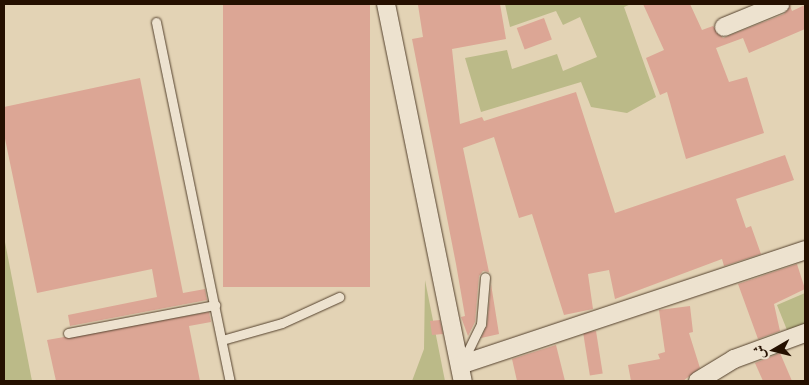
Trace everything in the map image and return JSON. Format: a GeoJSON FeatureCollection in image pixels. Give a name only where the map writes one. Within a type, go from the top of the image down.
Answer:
{"type":"FeatureCollection","features":[{"type":"Feature","properties":{"kind":"street"},"geometry":{"type":"LineString","coordinates":[[386,4],[462,373],[805,250]]}},
{"type":"Feature","properties":{"kind":"street"},"geometry":{"type":"LineString","coordinates":[[724,28],[780,4]]}},
{"type":"Feature","properties":{"kind":"street"},"geometry":{"type":"LineString","coordinates":[[698,381],[734,359],[805,333]]}},
{"type":"Feature","properties":{"kind":"lane"},"geometry":{"type":"LineString","coordinates":[[156,22],[230,381]]}},
{"type":"Feature","properties":{"kind":"lane"},"geometry":{"type":"LineString","coordinates":[[462,373],[481,324],[485,277]]}},
{"type":"Feature","properties":{"kind":"lane"},"geometry":{"type":"LineString","coordinates":[[222,340],[290,320],[339,297]]}},
{"type":"Feature","properties":{"kind":"lane"},"geometry":{"type":"LineString","coordinates":[[68,333],[214,305]]}},
{"type":"Feature","properties":{"kind":"shaded area"},"geometry":{"type":"Polygon","coordinates":[[[505,4],[631,4],[624,7],[656,97],[627,113],[591,107],[581,82],[481,112],[465,58],[507,50],[512,69],[557,54],[563,71],[597,57],[580,17],[563,25],[556,11],[510,27],[505,4]]]}},
{"type":"Feature","properties":{"kind":"shaded area"},"geometry":{"type":"Polygon","coordinates":[[[4,237],[32,381],[4,381],[4,237]]]}},
{"type":"Feature","properties":{"kind":"shaded area"},"geometry":{"type":"Polygon","coordinates":[[[425,280],[445,381],[412,381],[424,349],[425,280]]]}},
{"type":"Feature","properties":{"kind":"shaded area"},"geometry":{"type":"Polygon","coordinates":[[[805,293],[805,324],[787,330],[777,305],[805,293]]]}},
{"type":"Feature","properties":{"kind":"building"},"geometry":{"type":"Polygon","coordinates":[[[223,4],[370,4],[370,287],[223,287],[223,4]]]}},
{"type":"Feature","properties":{"kind":"building"},"geometry":{"type":"Polygon","coordinates":[[[500,4],[506,39],[452,49],[460,124],[482,117],[484,121],[576,92],[615,213],[785,155],[794,180],[736,199],[746,228],[751,226],[761,254],[724,266],[722,259],[615,299],[609,270],[588,274],[593,309],[564,315],[532,214],[519,218],[494,137],[463,148],[489,272],[483,271],[479,276],[475,322],[468,336],[461,317],[465,316],[456,264],[412,39],[423,37],[418,5],[500,4]]]}},
{"type":"Feature","properties":{"kind":"building"},"geometry":{"type":"Polygon","coordinates":[[[643,4],[690,4],[702,30],[713,26],[723,38],[784,14],[790,6],[792,11],[805,5],[805,29],[749,53],[743,38],[716,48],[729,82],[747,77],[764,133],[686,159],[667,92],[660,95],[646,58],[664,50],[643,4]]]}},
{"type":"Feature","properties":{"kind":"building"},"geometry":{"type":"Polygon","coordinates":[[[544,18],[552,40],[525,50],[517,28],[544,18]]]}},
{"type":"Feature","properties":{"kind":"building"},"geometry":{"type":"Polygon","coordinates":[[[140,78],[183,293],[205,289],[207,300],[70,326],[68,315],[157,297],[152,269],[37,293],[4,134],[4,107],[140,78]]]}},
{"type":"Feature","properties":{"kind":"building"},"geometry":{"type":"Polygon","coordinates":[[[797,264],[805,289],[774,304],[780,331],[758,339],[738,284],[797,264]]]}},
{"type":"Feature","properties":{"kind":"building"},"geometry":{"type":"Polygon","coordinates":[[[491,284],[499,334],[481,338],[487,325],[491,284]]]}},
{"type":"Feature","properties":{"kind":"building"},"geometry":{"type":"Polygon","coordinates":[[[690,306],[693,332],[689,333],[700,368],[683,381],[631,381],[628,365],[660,359],[658,354],[665,352],[659,310],[690,306]]]}},
{"type":"Feature","properties":{"kind":"building"},"geometry":{"type":"Polygon","coordinates":[[[209,312],[211,322],[189,326],[200,381],[56,381],[47,340],[209,312]]]}},
{"type":"Feature","properties":{"kind":"building"},"geometry":{"type":"Polygon","coordinates":[[[440,320],[443,334],[432,335],[430,321],[440,320]]]}},
{"type":"Feature","properties":{"kind":"building"},"geometry":{"type":"Polygon","coordinates":[[[596,331],[603,373],[590,376],[583,333],[596,331]]]}},
{"type":"Feature","properties":{"kind":"building"},"geometry":{"type":"Polygon","coordinates":[[[556,345],[565,381],[517,381],[512,359],[556,345]]]}},
{"type":"Feature","properties":{"kind":"building"},"geometry":{"type":"Polygon","coordinates":[[[780,353],[792,381],[763,381],[755,363],[780,353]]]}}]}
